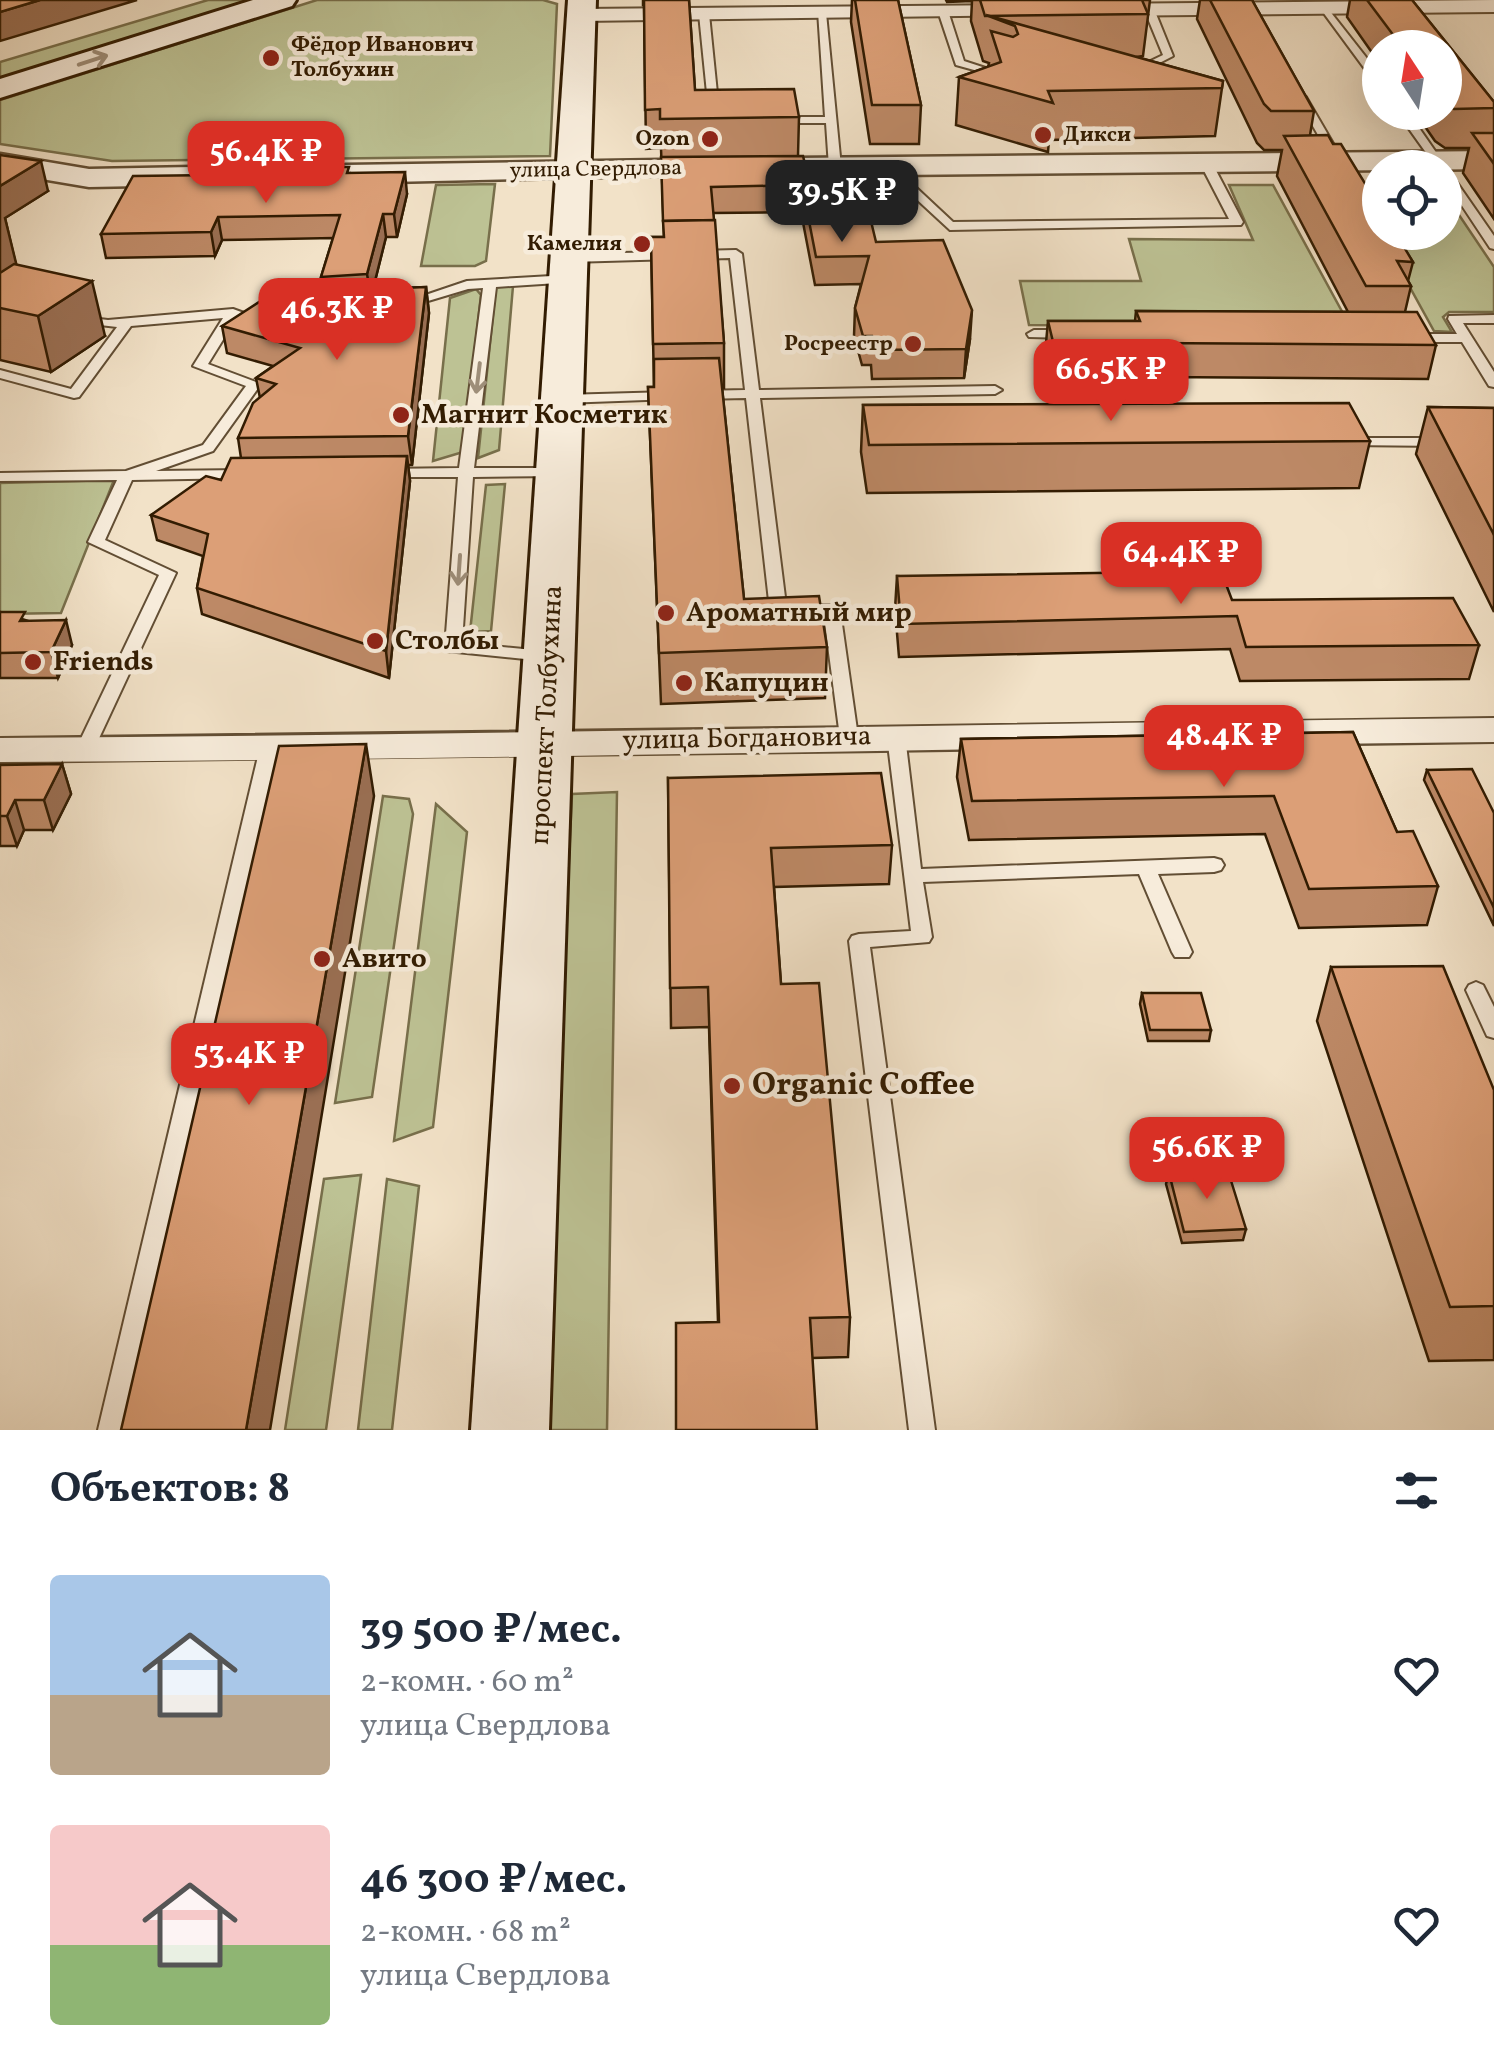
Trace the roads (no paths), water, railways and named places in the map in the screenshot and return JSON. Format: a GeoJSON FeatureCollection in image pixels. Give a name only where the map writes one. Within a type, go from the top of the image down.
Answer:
{"type":"FeatureCollection","features":[{"type":"Feature","properties":{"kind":"main road"},"geometry":{"type":"LineString","coordinates":[[152,12],[190,0]]}},
{"type":"Feature","properties":{"kind":"main road"},"geometry":{"type":"LineString","coordinates":[[0,89],[282,0]]}},
{"type":"Feature","properties":{"kind":"main road","name":"проспект Толбухина"},"geometry":{"type":"LineString","coordinates":[[510,1430],[582,7]]}},
{"type":"Feature","properties":{"kind":"street"},"geometry":{"type":"LineString","coordinates":[[1074,10],[1149,10],[1212,4],[1254,16],[1403,4],[1493,7]]}},
{"type":"Feature","properties":{"kind":"street"},"geometry":{"type":"LineString","coordinates":[[582,7],[704,14],[916,6],[943,11],[1036,10]]}},
{"type":"Feature","properties":{"kind":"street","name":"улица Свердлова"},"geometry":{"type":"LineString","coordinates":[[1462,164],[1494,160]]}},
{"type":"Feature","properties":{"kind":"street"},"geometry":{"type":"LineString","coordinates":[[0,163],[89,178],[228,176]]}},
{"type":"Feature","properties":{"kind":"street","name":"улица Свердлова"},"geometry":{"type":"LineString","coordinates":[[308,174],[1362,163]]}},
{"type":"Feature","properties":{"kind":"street","name":"улица Богдановича"},"geometry":{"type":"LineString","coordinates":[[0,750],[1494,730]]}},
{"type":"Feature","properties":{"kind":"lane"},"geometry":{"type":"LineString","coordinates":[[1324,8],[1362,58]]}},
{"type":"Feature","properties":{"kind":"lane"},"geometry":{"type":"LineString","coordinates":[[1132,74],[1168,56],[1149,10]]}},
{"type":"Feature","properties":{"kind":"lane"},"geometry":{"type":"LineString","coordinates":[[943,11],[960,63],[1006,78]]}},
{"type":"Feature","properties":{"kind":"lane"},"geometry":{"type":"LineString","coordinates":[[821,12],[835,167]]}},
{"type":"Feature","properties":{"kind":"lane"},"geometry":{"type":"LineString","coordinates":[[704,14],[714,121],[734,121]]}},
{"type":"Feature","properties":{"kind":"lane"},"geometry":{"type":"LineString","coordinates":[[1294,86],[1338,162]]}},
{"type":"Feature","properties":{"kind":"lane"},"geometry":{"type":"LineString","coordinates":[[772,120],[830,120]]}},
{"type":"Feature","properties":{"kind":"lane"},"geometry":{"type":"LineString","coordinates":[[900,166],[903,181],[950,226],[1237,222],[1206,163]]}},
{"type":"Feature","properties":{"kind":"lane"},"geometry":{"type":"LineString","coordinates":[[1462,196],[1494,244]]}},
{"type":"Feature","properties":{"kind":"lane"},"geometry":{"type":"LineString","coordinates":[[398,303],[417,302],[467,285],[569,268],[736,254],[778,610],[832,610],[849,737]]}},
{"type":"Feature","properties":{"kind":"lane"},"geometry":{"type":"LineString","coordinates":[[490,284],[466,472],[453,647],[550,656]]}},
{"type":"Feature","properties":{"kind":"lane"},"geometry":{"type":"LineString","coordinates":[[72,318],[127,322],[251,312]]}},
{"type":"Feature","properties":{"kind":"lane"},"geometry":{"type":"LineString","coordinates":[[85,749],[168,573],[96,542],[126,476],[208,448],[254,384],[200,366],[232,314]]}},
{"type":"Feature","properties":{"kind":"lane"},"geometry":{"type":"LineString","coordinates":[[1494,319],[1454,319],[1494,383]]}},
{"type":"Feature","properties":{"kind":"lane"},"geometry":{"type":"LineString","coordinates":[[0,374],[74,394],[127,322]]}},
{"type":"Feature","properties":{"kind":"lane"},"geometry":{"type":"LineString","coordinates":[[1034,334],[1093,335]]}},
{"type":"Feature","properties":{"kind":"lane"},"geometry":{"type":"LineString","coordinates":[[1389,338],[1466,338]]}},
{"type":"Feature","properties":{"kind":"lane"},"geometry":{"type":"LineString","coordinates":[[562,399],[995,390]]}},
{"type":"Feature","properties":{"kind":"lane"},"geometry":{"type":"LineString","coordinates":[[1336,442],[1454,442]]}},
{"type":"Feature","properties":{"kind":"lane"},"geometry":{"type":"LineString","coordinates":[[365,473],[559,472]]}},
{"type":"Feature","properties":{"kind":"lane"},"geometry":{"type":"LineString","coordinates":[[0,477],[266,474]]}},
{"type":"Feature","properties":{"kind":"lane"},"geometry":{"type":"LineString","coordinates":[[896,736],[922,937],[859,940],[922,1430]]}},
{"type":"Feature","properties":{"kind":"lane"},"geometry":{"type":"LineString","coordinates":[[111,1430],[268,748]]}},
{"type":"Feature","properties":{"kind":"lane"},"geometry":{"type":"LineString","coordinates":[[912,876],[1214,866]]}},
{"type":"Feature","properties":{"kind":"lane"},"geometry":{"type":"LineString","coordinates":[[1146,868],[1182,952]]}},
{"type":"Feature","properties":{"kind":"lane"},"geometry":{"type":"LineString","coordinates":[[1476,990],[1494,1030]]}},
{"type":"Feature","properties":{"kind":"place","name":"Фёдор Иванович Толбухин"},"geometry":{"type":"Point","coordinates":[271,58]}},
{"type":"Feature","properties":{"kind":"place","name":"Дикси"},"geometry":{"type":"Point","coordinates":[1043,135]}},
{"type":"Feature","properties":{"kind":"place","name":"Ozon"},"geometry":{"type":"Point","coordinates":[710,139]}},
{"type":"Feature","properties":{"kind":"place","name":"Камелия"},"geometry":{"type":"Point","coordinates":[642,244]}},
{"type":"Feature","properties":{"kind":"place","name":"Росреестр"},"geometry":{"type":"Point","coordinates":[913,344]}},
{"type":"Feature","properties":{"kind":"place","name":"Магнит Косметик"},"geometry":{"type":"Point","coordinates":[401,415]}},
{"type":"Feature","properties":{"kind":"place","name":"Ароматный мир"},"geometry":{"type":"Point","coordinates":[666,613]}},
{"type":"Feature","properties":{"kind":"place","name":"Столбы"},"geometry":{"type":"Point","coordinates":[375,641]}},
{"type":"Feature","properties":{"kind":"place","name":"Friends"},"geometry":{"type":"Point","coordinates":[33,662]}},
{"type":"Feature","properties":{"kind":"place","name":"Капуцин"},"geometry":{"type":"Point","coordinates":[684,683]}},
{"type":"Feature","properties":{"kind":"place","name":"Авито"},"geometry":{"type":"Point","coordinates":[322,959]}},
{"type":"Feature","properties":{"kind":"place","name":"Organic Coffee"},"geometry":{"type":"Point","coordinates":[732,1086]}}]}
